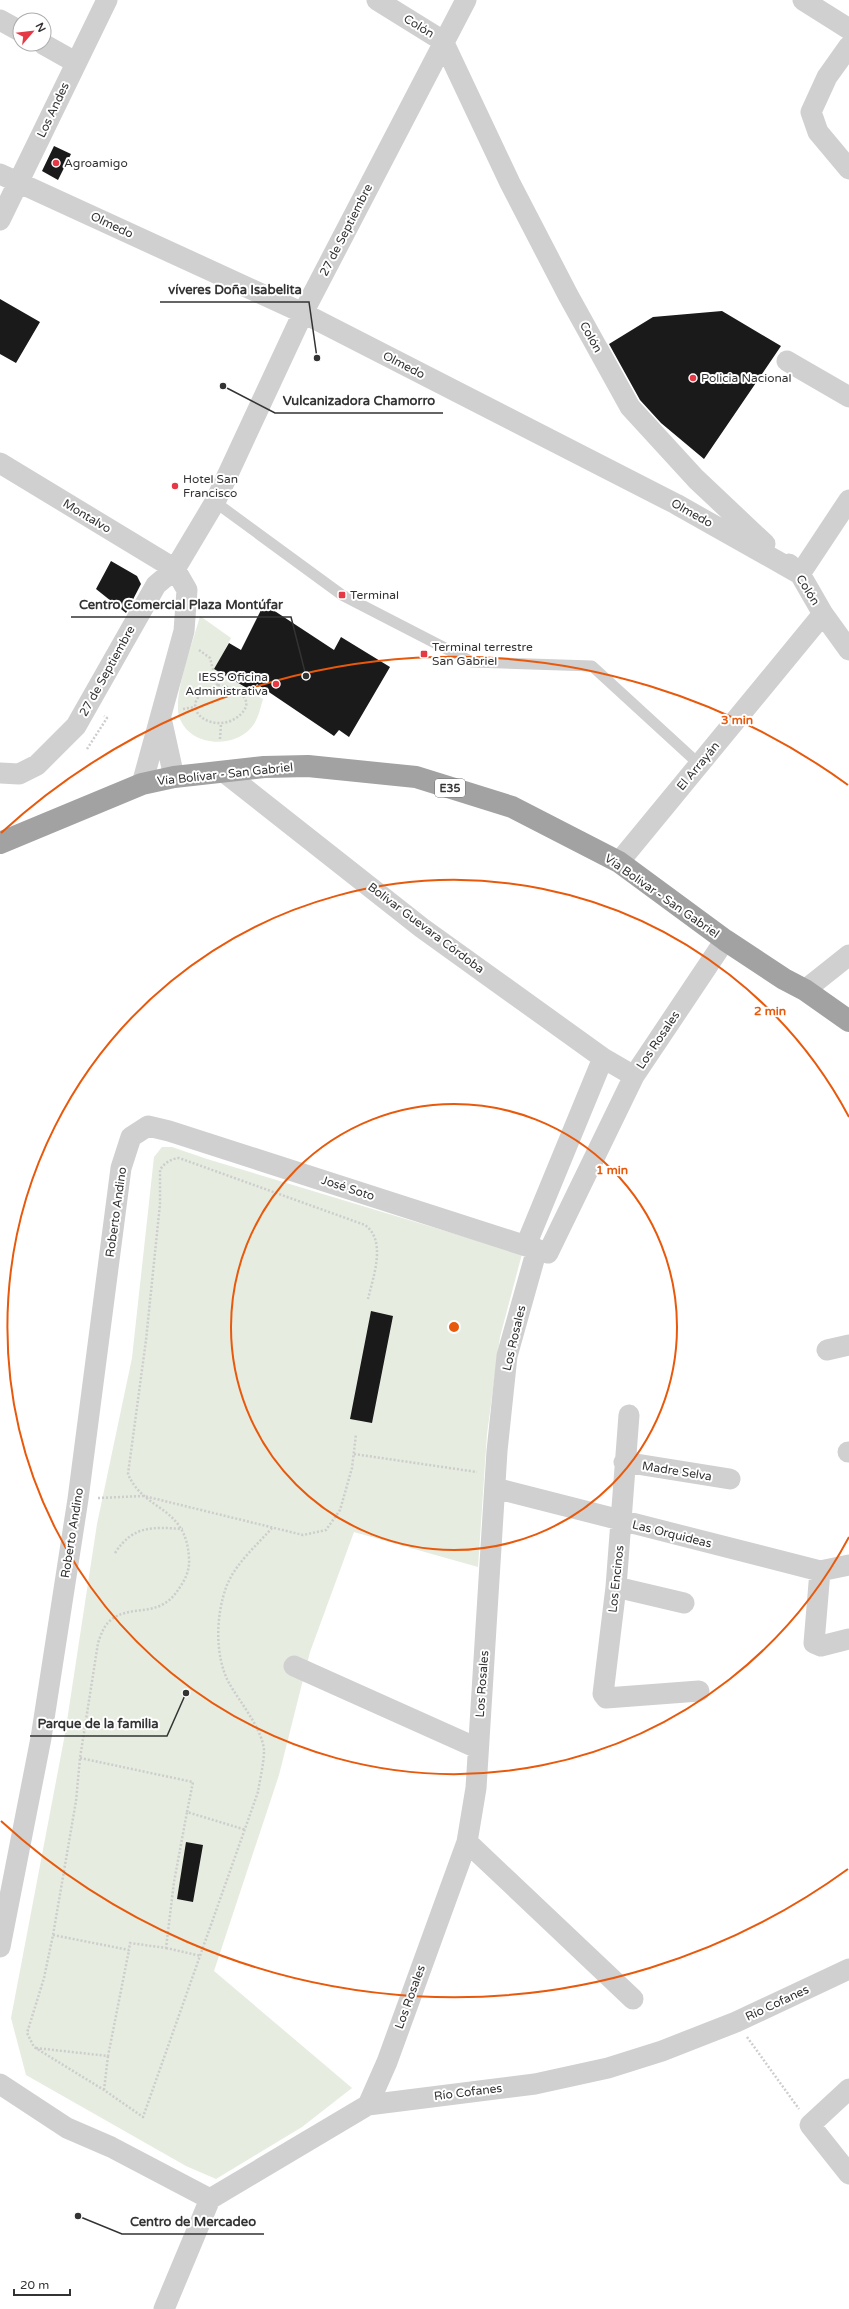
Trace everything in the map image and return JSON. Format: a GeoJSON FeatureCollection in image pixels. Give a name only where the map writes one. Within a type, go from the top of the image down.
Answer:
{"type":"FeatureCollection","features":[{"type":"Feature","properties":{"kind":"highway","name":"Vía Bolívar - San Gabriel"},"geometry":{"type":"LineString","coordinates":[[0,843],[142,784],[174,777],[264,767],[308,766],[416,777],[512,807],[619,862],[725,940],[784,979],[805,990],[849,1021]]}},
{"type":"Feature","properties":{"kind":"street","name":"Los Andes"},"geometry":{"type":"LineString","coordinates":[[0,220],[9,178],[75,62],[107,0]]}},
{"type":"Feature","properties":{"kind":"street","name":"Colón"},"geometry":{"type":"LineString","coordinates":[[377,0],[443,41],[510,183],[568,295],[630,407],[696,479],[750,530],[800,574],[824,614],[849,650]]}},
{"type":"Feature","properties":{"kind":"street","name":"27 de Septiembre"},"geometry":{"type":"LineString","coordinates":[[0,773],[19,774],[37,765],[57,747],[76,726],[156,585],[175,568],[215,502],[303,313],[443,41],[466,0]]}},
{"type":"Feature","properties":{"kind":"street"},"geometry":{"type":"LineString","coordinates":[[803,0],[849,29]]}},
{"type":"Feature","properties":{"kind":"street"},"geometry":{"type":"LineString","coordinates":[[0,20],[12,27]]}},
{"type":"Feature","properties":{"kind":"street"},"geometry":{"type":"LineString","coordinates":[[849,46],[827,77],[812,112],[818,132],[849,169]]}},
{"type":"Feature","properties":{"kind":"street"},"geometry":{"type":"LineString","coordinates":[[52,49],[75,62]]}},
{"type":"Feature","properties":{"kind":"street","name":"Olmedo"},"geometry":{"type":"LineString","coordinates":[[9,178],[303,313],[676,504],[800,574]]}},
{"type":"Feature","properties":{"kind":"street"},"geometry":{"type":"LineString","coordinates":[[787,361],[849,397]]}},
{"type":"Feature","properties":{"kind":"street","name":"Montalvo"},"geometry":{"type":"LineString","coordinates":[[0,463],[175,568]]}},
{"type":"Feature","properties":{"kind":"street"},"geometry":{"type":"LineString","coordinates":[[676,504],[696,479]]}},
{"type":"Feature","properties":{"kind":"street"},"geometry":{"type":"LineString","coordinates":[[800,574],[849,500]]}},
{"type":"Feature","properties":{"kind":"street"},"geometry":{"type":"LineString","coordinates":[[174,777],[171,714],[181,641],[184,631],[187,590],[175,568]]}},
{"type":"Feature","properties":{"kind":"street","name":"El Arrayán"},"geometry":{"type":"LineString","coordinates":[[619,862],[824,614]]}},
{"type":"Feature","properties":{"kind":"street"},"geometry":{"type":"LineString","coordinates":[[142,784],[171,714]]}},
{"type":"Feature","properties":{"kind":"street","name":"Bolívar Guevara Córdoba"},"geometry":{"type":"LineString","coordinates":[[224,772],[422,928],[603,1058],[634,1076]]}},
{"type":"Feature","properties":{"kind":"street","name":"Los Rosales"},"geometry":{"type":"LineString","coordinates":[[368,2105],[386,2062],[467,1842],[476,1788],[477,1748],[495,1482],[507,1356],[537,1249],[634,1076],[725,940]]}},
{"type":"Feature","properties":{"kind":"street"},"geometry":{"type":"LineString","coordinates":[[805,990],[849,955]]}},
{"type":"Feature","properties":{"kind":"street"},"geometry":{"type":"LineString","coordinates":[[537,1249],[603,1058]]}},
{"type":"Feature","properties":{"kind":"street","name":"José Soto"},"geometry":{"type":"LineString","coordinates":[[148,1126],[537,1249]]}},
{"type":"Feature","properties":{"kind":"street","name":"Roberto Andino"},"geometry":{"type":"LineString","coordinates":[[0,1947],[41,1738],[78,1499],[121,1168],[131,1138],[148,1126]]}},
{"type":"Feature","properties":{"kind":"street"},"geometry":{"type":"LineString","coordinates":[[827,1350],[849,1345]]}},
{"type":"Feature","properties":{"kind":"street","name":"Los Encinos"},"geometry":{"type":"LineString","coordinates":[[629,1415],[624,1462],[622,1522],[616,1587],[603,1694],[606,1698],[699,1691]]}},
{"type":"Feature","properties":{"kind":"street","name":"Madre Selva"},"geometry":{"type":"LineString","coordinates":[[624,1462],[730,1479]]}},
{"type":"Feature","properties":{"kind":"street","name":"Las Orquideas"},"geometry":{"type":"LineString","coordinates":[[495,1482],[622,1522],[820,1571],[849,1565]]}},
{"type":"Feature","properties":{"kind":"street"},"geometry":{"type":"LineString","coordinates":[[820,1571],[814,1643],[821,1646],[849,1639]]}},
{"type":"Feature","properties":{"kind":"street"},"geometry":{"type":"LineString","coordinates":[[616,1587],[684,1603]]}},
{"type":"Feature","properties":{"kind":"street"},"geometry":{"type":"LineString","coordinates":[[294,1666],[477,1748]]}},
{"type":"Feature","properties":{"kind":"street"},"geometry":{"type":"LineString","coordinates":[[467,1842],[633,1999]]}},
{"type":"Feature","properties":{"kind":"street","name":"Río Cofanes"},"geometry":{"type":"LineString","coordinates":[[210,2199],[368,2105],[535,2084],[608,2068],[662,2051],[736,2022],[849,1970]]}},
{"type":"Feature","properties":{"kind":"street"},"geometry":{"type":"LineString","coordinates":[[0,2084],[67,2128],[111,2147],[210,2199],[164,2309]]}},
{"type":"Feature","properties":{"kind":"street"},"geometry":{"type":"LineString","coordinates":[[849,2089],[810,2125],[849,2174]]}},
{"type":"Feature","properties":{"kind":"lane"},"geometry":{"type":"LineString","coordinates":[[215,502],[342,595],[472,662],[592,666],[700,765]]}},
{"type":"Feature","properties":{"kind":"path"},"geometry":{"type":"LineString","coordinates":[[181,641],[190,644],[210,658],[217,685]]}},
{"type":"Feature","properties":{"kind":"path"},"geometry":{"type":"LineString","coordinates":[[217,685],[234,688],[239,691],[246,702],[245,709],[240,715],[221,723],[204,719],[198,715],[194,702],[199,694],[217,685]]}},
{"type":"Feature","properties":{"kind":"path"},"geometry":{"type":"LineString","coordinates":[[171,714],[195,707]]}},
{"type":"Feature","properties":{"kind":"path"},"geometry":{"type":"LineString","coordinates":[[220,739],[221,723]]}},
{"type":"Feature","properties":{"kind":"path"},"geometry":{"type":"LineString","coordinates":[[272,1528],[243,1559],[228,1585],[218,1627],[219,1655],[228,1682],[254,1722],[264,1749],[258,1792],[246,1830],[143,2117],[104,2090],[34,2048],[27,2033],[44,1978],[53,1935],[76,1801],[80,1758],[98,1642],[102,1630],[116,1618],[162,1606],[174,1596],[186,1576],[189,1560],[187,1543],[183,1529],[172,1515],[144,1496],[132,1483],[128,1474],[146,1340],[160,1204],[160,1170],[168,1161],[178,1158],[365,1225],[370,1229],[377,1244],[368,1299]]}},
{"type":"Feature","properties":{"kind":"path"},"geometry":{"type":"LineString","coordinates":[[78,1499],[144,1496],[303,1535],[326,1530],[340,1510],[350,1478],[356,1434]]}},
{"type":"Feature","properties":{"kind":"path"},"geometry":{"type":"LineString","coordinates":[[354,1454],[495,1482]]}},
{"type":"Feature","properties":{"kind":"path"},"geometry":{"type":"LineString","coordinates":[[115,1553],[125,1539],[139,1531],[161,1528],[183,1529]]}},
{"type":"Feature","properties":{"kind":"path"},"geometry":{"type":"LineString","coordinates":[[80,1758],[192,1782],[174,1882],[166,1948]]}},
{"type":"Feature","properties":{"kind":"path"},"geometry":{"type":"LineString","coordinates":[[187,1812],[246,1830]]}},
{"type":"Feature","properties":{"kind":"path"},"geometry":{"type":"LineString","coordinates":[[53,1935],[129,1950]]}},
{"type":"Feature","properties":{"kind":"path"},"geometry":{"type":"LineString","coordinates":[[104,2090],[108,2056],[130,1943],[166,1948],[201,1956]]}},
{"type":"Feature","properties":{"kind":"path"},"geometry":{"type":"LineString","coordinates":[[736,2022],[810,2125]]}},
{"type":"Feature","properties":{"kind":"path"},"geometry":{"type":"LineString","coordinates":[[34,2048],[108,2056]]}},
{"type":"Feature","properties":{"kind":"shaded area"},"geometry":{"type":"Polygon","coordinates":[[[200,616],[231,638],[215,669],[263,699],[253,726],[242,735],[232,740],[222,742],[200,739],[191,734],[184,726],[179,716],[178,707],[181,681],[200,616]]]}},
{"type":"Feature","properties":{"kind":"shaded area"},"geometry":{"type":"Polygon","coordinates":[[[162,1147],[172,1147],[207,1159],[522,1254],[500,1337],[487,1434],[478,1567],[354,1532],[310,1652],[279,1775],[214,1971],[352,2088],[302,2127],[216,2179],[186,2166],[26,2075],[11,2018],[65,1734],[97,1524],[132,1358],[154,1157],[162,1147]]]}},
{"type":"Feature","properties":{"kind":"building","name":"Agroamigo"},"geometry":{"type":"Polygon","coordinates":[[[54,146],[71,154],[58,180],[42,171],[54,146]]]}},
{"type":"Feature","properties":{"kind":"building"},"geometry":{"type":"Polygon","coordinates":[[[0,299],[40,322],[16,363],[0,354],[0,299]]]}},
{"type":"Feature","properties":{"kind":"building","name":"Policia Nacional"},"geometry":{"type":"Polygon","coordinates":[[[722,311],[781,346],[704,459],[661,423],[640,400],[609,344],[653,317],[722,311]]]}},
{"type":"Feature","properties":{"kind":"building"},"geometry":{"type":"Polygon","coordinates":[[[111,561],[137,576],[141,584],[126,613],[96,589],[111,561]]]}},
{"type":"Feature","properties":{"kind":"building"},"geometry":{"type":"Polygon","coordinates":[[[264,604],[334,650],[341,637],[390,667],[349,737],[339,730],[334,736],[257,684],[252,691],[214,669],[229,643],[241,650],[264,604]]]}},
{"type":"Feature","properties":{"kind":"building"},"geometry":{"type":"Polygon","coordinates":[[[371,1311],[393,1316],[372,1423],[350,1419],[371,1311]]]}},
{"type":"Feature","properties":{"kind":"building"},"geometry":{"type":"Polygon","coordinates":[[[186,1842],[203,1845],[193,1902],[177,1899],[186,1842]]]}},
{"type":"Feature","properties":{"kind":"place","name":"Agroamigo"},"geometry":{"type":"Point","coordinates":[56,163]}},
{"type":"Feature","properties":{"kind":"place","name":"víveres Doña Isabelita"},"geometry":{"type":"Point","coordinates":[317,358]}},
{"type":"Feature","properties":{"kind":"place","name":"Policia Nacional"},"geometry":{"type":"Point","coordinates":[693,378]}},
{"type":"Feature","properties":{"kind":"place","name":"Vulcanizadora Chamorro"},"geometry":{"type":"Point","coordinates":[223,386]}},
{"type":"Feature","properties":{"kind":"place","name":"Hotel San Francisco"},"geometry":{"type":"Point","coordinates":[175,486]}},
{"type":"Feature","properties":{"kind":"place","name":"Terminal"},"geometry":{"type":"Point","coordinates":[342,595]}},
{"type":"Feature","properties":{"kind":"place","name":"Terminal terrestre San Gabriel"},"geometry":{"type":"Point","coordinates":[424,654]}},
{"type":"Feature","properties":{"kind":"place","name":"Centro Comercial Plaza Montúfar"},"geometry":{"type":"Point","coordinates":[306,676]}},
{"type":"Feature","properties":{"kind":"place","name":"IESS Oficina Administrativa"},"geometry":{"type":"Point","coordinates":[276,684]}},
{"type":"Feature","properties":{"kind":"place","name":"Parque de la familia"},"geometry":{"type":"Point","coordinates":[186,1693]}},
{"type":"Feature","properties":{"kind":"place","name":"Centro de Mercadeo"},"geometry":{"type":"Point","coordinates":[78,2216]}}]}
